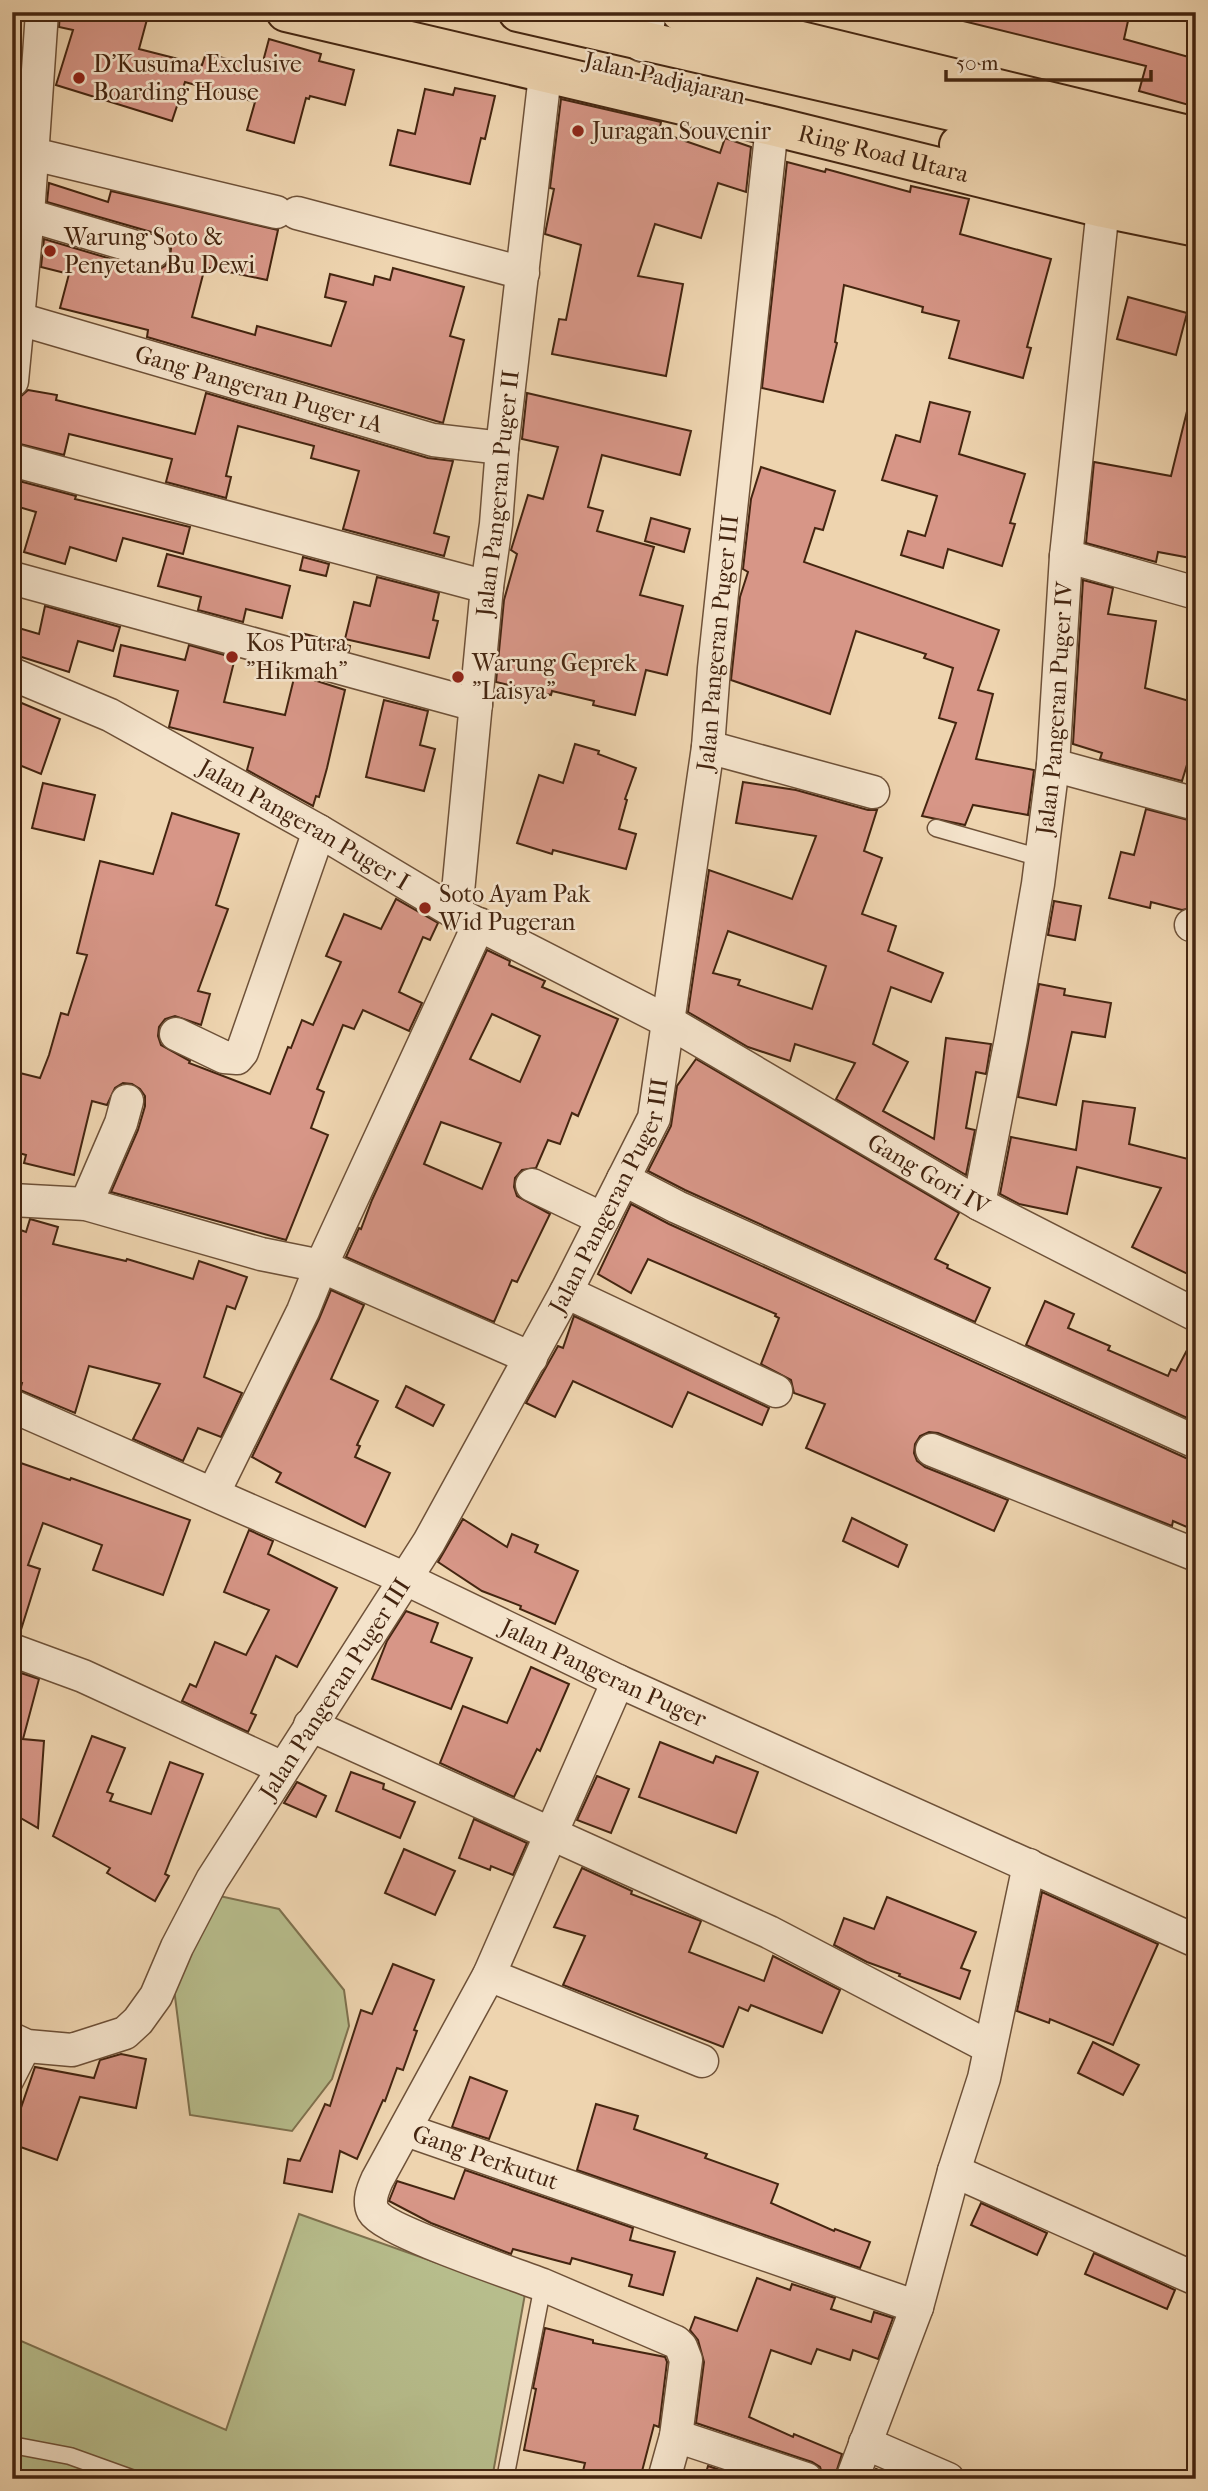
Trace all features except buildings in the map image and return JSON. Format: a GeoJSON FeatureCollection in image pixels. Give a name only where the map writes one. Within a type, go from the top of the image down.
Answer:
{"type":"FeatureCollection","features":[{"type":"Feature","properties":{"kind":"highway","name":"Ring Road Utara"},"geometry":{"type":"LineString","coordinates":[[286,12],[1196,228]]}},
{"type":"Feature","properties":{"kind":"highway","name":"Jalan Padjajaran"},"geometry":{"type":"LineString","coordinates":[[380,12],[1196,200]]}},
{"type":"Feature","properties":{"kind":"highway","name":"Jalan Padjajaran"},"geometry":{"type":"LineString","coordinates":[[518,12],[645,27],[1196,167]]}},
{"type":"Feature","properties":{"kind":"highway"},"geometry":{"type":"LineString","coordinates":[[681,12],[778,24],[1196,137]]}},
{"type":"Feature","properties":{"kind":"street"},"geometry":{"type":"LineString","coordinates":[[12,382],[33,154],[42,12]]}},
{"type":"Feature","properties":{"kind":"street","name":"Jalan Pangeran Puger II"},"geometry":{"type":"LineString","coordinates":[[212,1494],[303,1311],[467,918],[476,705],[502,448],[545,75]]}},
{"type":"Feature","properties":{"kind":"street","name":"Jalan Pangeran Puger III"},"geometry":{"type":"LineString","coordinates":[[23,2043],[72,2050],[125,2033],[138,2021],[156,1996],[177,1947],[212,1881],[310,1725],[407,1579],[566,1293],[654,1118],[708,747],[714,668],[772,126]]}},
{"type":"Feature","properties":{"kind":"street"},"geometry":{"type":"LineString","coordinates":[[33,154],[286,212],[523,273]]}},
{"type":"Feature","properties":{"kind":"street","name":"Jalan Pangeran Puger IV"},"geometry":{"type":"LineString","coordinates":[[979,1204],[1011,1039],[1041,858],[1053,765],[1066,556],[1103,208]]}},
{"type":"Feature","properties":{"kind":"street"},"geometry":{"type":"LineString","coordinates":[[28,215],[153,252]]}},
{"type":"Feature","properties":{"kind":"street","name":"Gang Pangeran Puger 1A"},"geometry":{"type":"LineString","coordinates":[[19,319],[433,440],[502,448]]}},
{"type":"Feature","properties":{"kind":"street"},"geometry":{"type":"LineString","coordinates":[[12,460],[487,587]]}},
{"type":"Feature","properties":{"kind":"street"},"geometry":{"type":"LineString","coordinates":[[1066,556],[1196,593]]}},
{"type":"Feature","properties":{"kind":"street"},"geometry":{"type":"LineString","coordinates":[[12,578],[476,705]]}},
{"type":"Feature","properties":{"kind":"street","name":"Jalan Pangeran Puger I"},"geometry":{"type":"LineString","coordinates":[[12,674],[110,715],[319,831],[467,918],[667,1021]]}},
{"type":"Feature","properties":{"kind":"street"},"geometry":{"type":"LineString","coordinates":[[708,747],[873,792]]}},
{"type":"Feature","properties":{"kind":"street"},"geometry":{"type":"LineString","coordinates":[[1053,765],[1196,804]]}},
{"type":"Feature","properties":{"kind":"street"},"geometry":{"type":"LineString","coordinates":[[177,1034],[224,1057],[237,1058],[242,1052],[319,831]]}},
{"type":"Feature","properties":{"kind":"street","name":"Gang Gori IV"},"geometry":{"type":"LineString","coordinates":[[667,1021],[979,1204],[1196,1315]]}},
{"type":"Feature","properties":{"kind":"street"},"geometry":{"type":"LineString","coordinates":[[86,1204],[121,1123],[127,1101]]}},
{"type":"Feature","properties":{"kind":"street"},"geometry":{"type":"LineString","coordinates":[[623,1179],[677,1207],[1196,1442]]}},
{"type":"Feature","properties":{"kind":"street"},"geometry":{"type":"LineString","coordinates":[[532,1185],[603,1219]]}},
{"type":"Feature","properties":{"kind":"street"},"geometry":{"type":"LineString","coordinates":[[12,1200],[86,1204],[261,1254],[321,1266],[531,1358]]}},
{"type":"Feature","properties":{"kind":"street"},"geometry":{"type":"LineString","coordinates":[[566,1293],[776,1391]]}},
{"type":"Feature","properties":{"kind":"street","name":"Jalan Pangeran Puger"},"geometry":{"type":"LineString","coordinates":[[12,1406],[407,1579],[618,1681],[1196,1941]]}},
{"type":"Feature","properties":{"kind":"street"},"geometry":{"type":"LineString","coordinates":[[932,1450],[1196,1555]]}},
{"type":"Feature","properties":{"kind":"street"},"geometry":{"type":"LineString","coordinates":[[12,1650],[83,1676],[283,1768]]}},
{"type":"Feature","properties":{"kind":"street","name":"Gang Perkutut"},"geometry":{"type":"LineString","coordinates":[[618,1681],[489,1975],[406,2130],[917,2307]]}},
{"type":"Feature","properties":{"kind":"street"},"geometry":{"type":"LineString","coordinates":[[310,1725],[769,1932],[989,2048]]}},
{"type":"Feature","properties":{"kind":"street"},"geometry":{"type":"LineString","coordinates":[[852,2479],[917,2307],[954,2171],[984,2078],[1029,1865]]}},
{"type":"Feature","properties":{"kind":"street"},"geometry":{"type":"LineString","coordinates":[[489,1975],[702,2061]]}},
{"type":"Feature","properties":{"kind":"street"},"geometry":{"type":"LineString","coordinates":[[406,2130],[371,2191],[372,2210],[380,2218],[412,2236],[543,2285],[676,2342],[681,2347],[685,2360],[676,2437],[664,2479]]}},
{"type":"Feature","properties":{"kind":"street"},"geometry":{"type":"LineString","coordinates":[[954,2171],[1196,2279]]}},
{"type":"Feature","properties":{"kind":"street"},"geometry":{"type":"LineString","coordinates":[[676,2437],[806,2479]]}},
{"type":"Feature","properties":{"kind":"street"},"geometry":{"type":"LineString","coordinates":[[865,2443],[948,2479]]}},
{"type":"Feature","properties":{"kind":"lane"},"geometry":{"type":"LineString","coordinates":[[936,828],[1041,858]]}},
{"type":"Feature","properties":{"kind":"lane"},"geometry":{"type":"LineString","coordinates":[[12,2088],[23,2043]]}},
{"type":"Feature","properties":{"kind":"lane"},"geometry":{"type":"LineString","coordinates":[[505,2479],[543,2285]]}},
{"type":"Feature","properties":{"kind":"lane"},"geometry":{"type":"LineString","coordinates":[[12,2445],[70,2456],[134,2479]]}},
{"type":"Feature","properties":{"kind":"green space"},"geometry":{"type":"Polygon","coordinates":[[[215,1895],[279,1909],[344,1990],[349,2026],[332,2079],[292,2131],[190,2115],[172,1973],[215,1895]]]}},
{"type":"Feature","properties":{"kind":"green space"},"geometry":{"type":"Polygon","coordinates":[[[299,2214],[525,2294],[492,2479],[12,2479],[12,2337],[226,2430],[299,2214]]]}},
{"type":"Feature","properties":{"kind":"place","name":"D'Kusuma Exclusive Boarding House"},"geometry":{"type":"Point","coordinates":[79,78]}},
{"type":"Feature","properties":{"kind":"place","name":"Juragan Souvenir"},"geometry":{"type":"Point","coordinates":[578,131]}},
{"type":"Feature","properties":{"kind":"place","name":"Warung Soto & Penyetan Bu Dewi"},"geometry":{"type":"Point","coordinates":[50,251]}},
{"type":"Feature","properties":{"kind":"place","name":"Kos Putra \"Hikmah\""},"geometry":{"type":"Point","coordinates":[232,657]}},
{"type":"Feature","properties":{"kind":"place","name":"Warung Geprek \"Laisya\""},"geometry":{"type":"Point","coordinates":[458,677]}},
{"type":"Feature","properties":{"kind":"place","name":"Soto Ayam Pak Wid Pugeran"},"geometry":{"type":"Point","coordinates":[425,908]}}]}
